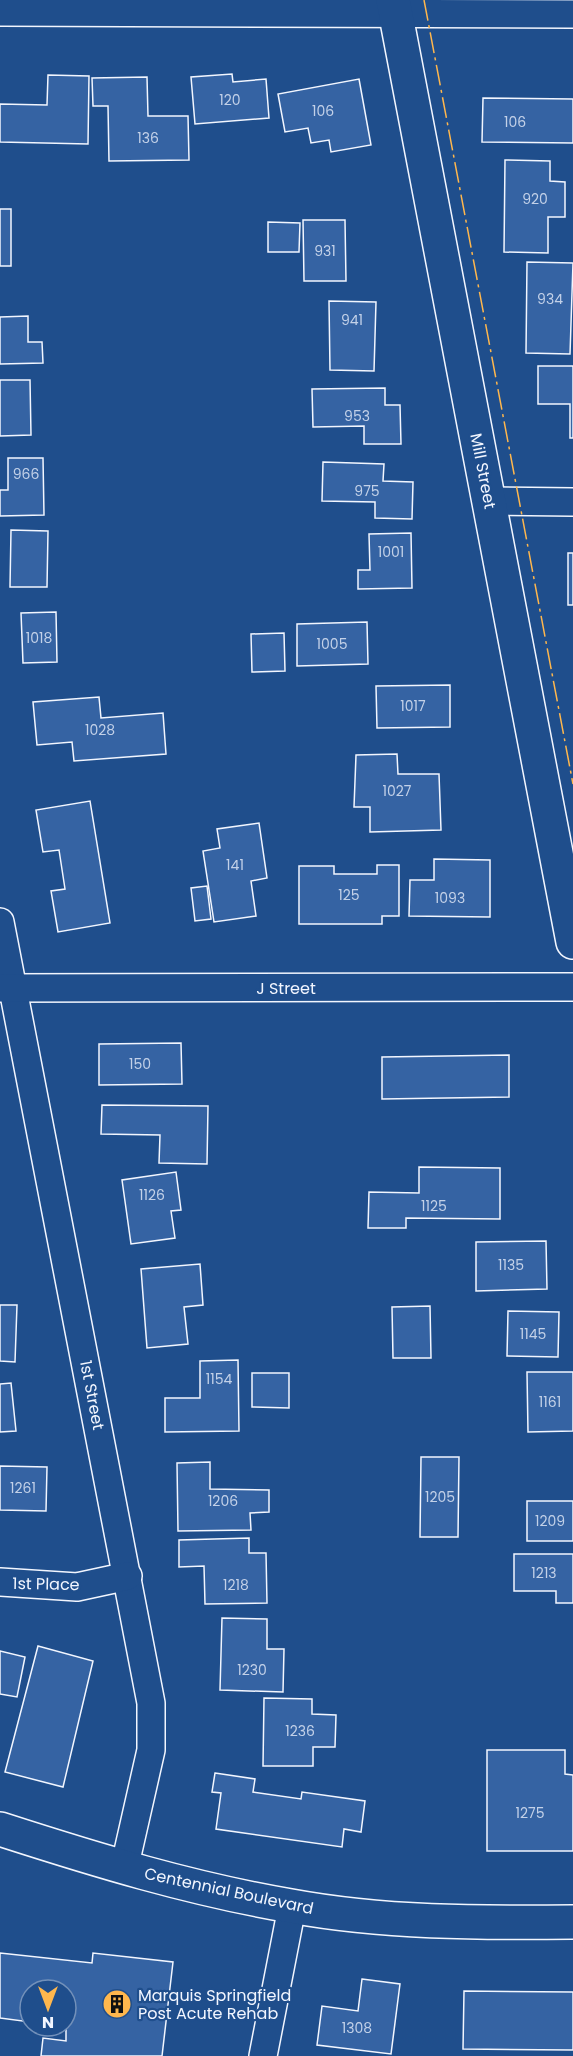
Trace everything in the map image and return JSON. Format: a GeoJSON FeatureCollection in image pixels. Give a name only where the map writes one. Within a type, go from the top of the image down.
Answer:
{"type":"FeatureCollection","features":[{"type":"Feature","properties":{"kind":"street"},"geometry":{"type":"LineString","coordinates":[[0,12],[395,7],[573,14]]}},
{"type":"Feature","properties":{"kind":"street","name":"Mill Street"},"geometry":{"type":"LineString","coordinates":[[395,7],[573,942]]}},
{"type":"Feature","properties":{"kind":"street"},"geometry":{"type":"LineString","coordinates":[[488,501],[573,502]]}},
{"type":"Feature","properties":{"kind":"street","name":"1st Street"},"geometry":{"type":"LineString","coordinates":[[0,922],[6,988],[128,1576],[151,1703],[151,1750],[124,1869]]}},
{"type":"Feature","properties":{"kind":"street","name":"J Street"},"geometry":{"type":"LineString","coordinates":[[6,988],[573,987]]}},
{"type":"Feature","properties":{"kind":"street","name":"1st Place"},"geometry":{"type":"LineString","coordinates":[[0,1582],[77,1587],[128,1576]]}},
{"type":"Feature","properties":{"kind":"street","name":"Centennial Boulevard"},"geometry":{"type":"LineString","coordinates":[[0,1829],[124,1869],[292,1907],[394,1919],[499,1923],[573,1922]]}},
{"type":"Feature","properties":{"kind":"street"},"geometry":{"type":"LineString","coordinates":[[263,2056],[292,1907]]}},
{"type":"Feature","properties":{"kind":"building"},"geometry":{"type":"Polygon","coordinates":[[[232,74],[233,82],[266,79],[269,118],[195,124],[191,77],[232,74]]]}},
{"type":"Feature","properties":{"kind":"building"},"geometry":{"type":"Polygon","coordinates":[[[48,75],[89,76],[88,144],[0,142],[0,104],[47,105],[48,75]]]}},
{"type":"Feature","properties":{"kind":"building"},"geometry":{"type":"Polygon","coordinates":[[[147,77],[148,116],[188,116],[189,160],[109,161],[108,106],[93,106],[92,78],[147,77]]]}},
{"type":"Feature","properties":{"kind":"building"},"geometry":{"type":"Polygon","coordinates":[[[359,79],[371,145],[331,152],[329,140],[311,143],[308,128],[285,132],[278,94],[359,79]]]}},
{"type":"Feature","properties":{"kind":"building"},"geometry":{"type":"Polygon","coordinates":[[[483,98],[573,99],[573,143],[482,142],[483,98]]]}},
{"type":"Feature","properties":{"kind":"building"},"geometry":{"type":"Polygon","coordinates":[[[505,160],[550,161],[550,181],[565,182],[565,217],[548,217],[548,253],[504,252],[505,160]]]}},
{"type":"Feature","properties":{"kind":"building"},"geometry":{"type":"Polygon","coordinates":[[[0,209],[11,209],[11,266],[0,266],[0,209]]]}},
{"type":"Feature","properties":{"kind":"building"},"geometry":{"type":"Polygon","coordinates":[[[303,220],[345,220],[346,281],[304,281],[303,220]]]}},
{"type":"Feature","properties":{"kind":"building"},"geometry":{"type":"Polygon","coordinates":[[[268,222],[300,223],[299,252],[268,252],[268,222]]]}},
{"type":"Feature","properties":{"kind":"building"},"geometry":{"type":"Polygon","coordinates":[[[527,262],[573,263],[570,354],[526,353],[527,262]]]}},
{"type":"Feature","properties":{"kind":"building"},"geometry":{"type":"Polygon","coordinates":[[[329,301],[376,302],[374,371],[330,370],[329,301]]]}},
{"type":"Feature","properties":{"kind":"building"},"geometry":{"type":"Polygon","coordinates":[[[28,316],[28,342],[42,342],[43,363],[0,364],[0,317],[28,316]]]}},
{"type":"Feature","properties":{"kind":"building"},"geometry":{"type":"Polygon","coordinates":[[[538,366],[573,366],[573,438],[570,438],[570,404],[538,404],[538,366]]]}},
{"type":"Feature","properties":{"kind":"building"},"geometry":{"type":"Polygon","coordinates":[[[0,380],[30,380],[31,435],[0,436],[0,380]]]}},
{"type":"Feature","properties":{"kind":"building"},"geometry":{"type":"Polygon","coordinates":[[[385,388],[385,405],[400,405],[401,444],[364,444],[364,426],[313,427],[312,389],[385,388]]]}},
{"type":"Feature","properties":{"kind":"building"},"geometry":{"type":"Polygon","coordinates":[[[8,458],[43,458],[44,515],[0,516],[0,490],[8,490],[8,458]]]}},
{"type":"Feature","properties":{"kind":"building"},"geometry":{"type":"Polygon","coordinates":[[[323,462],[384,464],[383,481],[413,482],[412,519],[375,518],[375,502],[322,501],[323,462]]]}},
{"type":"Feature","properties":{"kind":"building"},"geometry":{"type":"Polygon","coordinates":[[[11,530],[48,531],[47,587],[10,587],[11,530]]]}},
{"type":"Feature","properties":{"kind":"building"},"geometry":{"type":"Polygon","coordinates":[[[411,533],[412,588],[358,589],[358,570],[370,570],[369,534],[411,533]]]}},
{"type":"Feature","properties":{"kind":"building"},"geometry":{"type":"Polygon","coordinates":[[[568,553],[573,553],[573,605],[568,605],[568,553]]]}},
{"type":"Feature","properties":{"kind":"building"},"geometry":{"type":"Polygon","coordinates":[[[56,612],[57,662],[23,663],[21,613],[56,612]]]}},
{"type":"Feature","properties":{"kind":"building"},"geometry":{"type":"Polygon","coordinates":[[[367,622],[368,664],[297,666],[297,624],[367,622]]]}},
{"type":"Feature","properties":{"kind":"building"},"geometry":{"type":"Polygon","coordinates":[[[284,633],[285,671],[252,672],[251,634],[284,633]]]}},
{"type":"Feature","properties":{"kind":"building"},"geometry":{"type":"Polygon","coordinates":[[[450,685],[450,727],[377,728],[376,686],[450,685]]]}},
{"type":"Feature","properties":{"kind":"building"},"geometry":{"type":"Polygon","coordinates":[[[99,697],[101,718],[163,713],[166,754],[74,761],[72,742],[37,745],[33,702],[99,697]]]}},
{"type":"Feature","properties":{"kind":"building"},"geometry":{"type":"Polygon","coordinates":[[[397,754],[398,774],[439,774],[441,830],[370,832],[370,807],[354,807],[356,755],[397,754]]]}},
{"type":"Feature","properties":{"kind":"building"},"geometry":{"type":"Polygon","coordinates":[[[90,801],[110,923],[58,932],[51,891],[65,889],[59,850],[43,852],[36,810],[90,801]]]}},
{"type":"Feature","properties":{"kind":"building"},"geometry":{"type":"Polygon","coordinates":[[[259,823],[267,878],[251,881],[256,916],[214,922],[203,851],[220,848],[217,829],[259,823]]]}},
{"type":"Feature","properties":{"kind":"building"},"geometry":{"type":"Polygon","coordinates":[[[434,859],[490,860],[490,917],[409,916],[410,880],[434,880],[434,859]]]}},
{"type":"Feature","properties":{"kind":"building"},"geometry":{"type":"Polygon","coordinates":[[[377,865],[399,865],[399,916],[382,916],[382,924],[299,924],[299,866],[334,866],[334,874],[377,874],[377,865]]]}},
{"type":"Feature","properties":{"kind":"building"},"geometry":{"type":"Polygon","coordinates":[[[207,886],[211,919],[195,921],[191,888],[207,886]]]}},
{"type":"Feature","properties":{"kind":"building"},"geometry":{"type":"Polygon","coordinates":[[[181,1043],[182,1084],[99,1085],[99,1044],[181,1043]]]}},
{"type":"Feature","properties":{"kind":"building"},"geometry":{"type":"Polygon","coordinates":[[[509,1055],[509,1097],[382,1099],[382,1057],[509,1055]]]}},
{"type":"Feature","properties":{"kind":"building"},"geometry":{"type":"Polygon","coordinates":[[[102,1105],[208,1106],[207,1164],[159,1163],[160,1135],[101,1134],[102,1105]]]}},
{"type":"Feature","properties":{"kind":"building"},"geometry":{"type":"Polygon","coordinates":[[[419,1167],[500,1168],[500,1219],[406,1218],[406,1228],[368,1228],[369,1192],[419,1193],[419,1167]]]}},
{"type":"Feature","properties":{"kind":"building"},"geometry":{"type":"Polygon","coordinates":[[[176,1172],[181,1210],[171,1211],[175,1238],[131,1244],[122,1180],[176,1172]]]}},
{"type":"Feature","properties":{"kind":"building"},"geometry":{"type":"Polygon","coordinates":[[[546,1241],[547,1289],[476,1291],[476,1242],[546,1241]]]}},
{"type":"Feature","properties":{"kind":"building"},"geometry":{"type":"Polygon","coordinates":[[[200,1264],[203,1305],[184,1307],[188,1344],[147,1348],[141,1269],[200,1264]]]}},
{"type":"Feature","properties":{"kind":"building"},"geometry":{"type":"Polygon","coordinates":[[[0,1305],[17,1305],[15,1362],[0,1361],[0,1305]]]}},
{"type":"Feature","properties":{"kind":"building"},"geometry":{"type":"Polygon","coordinates":[[[430,1306],[431,1358],[393,1358],[392,1307],[430,1306]]]}},
{"type":"Feature","properties":{"kind":"building"},"geometry":{"type":"Polygon","coordinates":[[[508,1311],[559,1312],[558,1357],[507,1356],[508,1311]]]}},
{"type":"Feature","properties":{"kind":"building"},"geometry":{"type":"Polygon","coordinates":[[[238,1360],[239,1431],[165,1432],[165,1398],[200,1398],[200,1361],[238,1360]]]}},
{"type":"Feature","properties":{"kind":"building"},"geometry":{"type":"Polygon","coordinates":[[[527,1372],[573,1372],[573,1431],[528,1432],[527,1372]]]}},
{"type":"Feature","properties":{"kind":"building"},"geometry":{"type":"Polygon","coordinates":[[[252,1373],[289,1373],[289,1408],[252,1407],[252,1373]]]}},
{"type":"Feature","properties":{"kind":"building"},"geometry":{"type":"Polygon","coordinates":[[[11,1383],[16,1431],[0,1432],[0,1384],[11,1383]]]}},
{"type":"Feature","properties":{"kind":"building"},"geometry":{"type":"Polygon","coordinates":[[[421,1457],[459,1457],[458,1537],[420,1537],[421,1457]]]}},
{"type":"Feature","properties":{"kind":"building"},"geometry":{"type":"Polygon","coordinates":[[[210,1462],[210,1489],[269,1490],[269,1512],[250,1513],[251,1530],[178,1531],[177,1463],[210,1462]]]}},
{"type":"Feature","properties":{"kind":"building"},"geometry":{"type":"Polygon","coordinates":[[[0,1466],[47,1467],[46,1511],[0,1510],[0,1466]]]}},
{"type":"Feature","properties":{"kind":"building"},"geometry":{"type":"Polygon","coordinates":[[[527,1501],[573,1501],[573,1541],[527,1541],[527,1501]]]}},
{"type":"Feature","properties":{"kind":"building"},"geometry":{"type":"Polygon","coordinates":[[[249,1538],[249,1553],[266,1553],[267,1603],[205,1604],[204,1566],[179,1567],[179,1540],[249,1538]]]}},
{"type":"Feature","properties":{"kind":"building"},"geometry":{"type":"Polygon","coordinates":[[[514,1554],[573,1554],[573,1603],[556,1603],[556,1591],[514,1591],[514,1554]]]}},
{"type":"Feature","properties":{"kind":"building"},"geometry":{"type":"Polygon","coordinates":[[[222,1618],[267,1619],[267,1649],[284,1649],[283,1692],[220,1690],[222,1618]]]}},
{"type":"Feature","properties":{"kind":"building"},"geometry":{"type":"Polygon","coordinates":[[[38,1646],[93,1661],[63,1787],[5,1772],[38,1646]]]}},
{"type":"Feature","properties":{"kind":"building"},"geometry":{"type":"Polygon","coordinates":[[[0,1651],[25,1657],[17,1697],[0,1694],[0,1651]]]}},
{"type":"Feature","properties":{"kind":"building"},"geometry":{"type":"Polygon","coordinates":[[[264,1698],[312,1699],[312,1714],[336,1715],[335,1747],[313,1747],[313,1766],[263,1766],[264,1698]]]}},
{"type":"Feature","properties":{"kind":"building"},"geometry":{"type":"Polygon","coordinates":[[[487,1750],[565,1750],[565,1774],[573,1775],[573,1851],[487,1851],[487,1750]]]}},
{"type":"Feature","properties":{"kind":"building"},"geometry":{"type":"Polygon","coordinates":[[[215,1773],[255,1779],[253,1792],[301,1799],[302,1792],[365,1801],[361,1832],[344,1829],[342,1847],[216,1829],[221,1793],[212,1792],[215,1773]]]}},
{"type":"Feature","properties":{"kind":"building","name":"Marquis Springfield Post Acute Rehab"},"geometry":{"type":"Polygon","coordinates":[[[0,1953],[92,1963],[93,1953],[173,1962],[162,2056],[41,2056],[43,2038],[66,2041],[66,2038],[78,2038],[78,1978],[18,1978],[18,2020],[0,2018],[0,1953]]]}},
{"type":"Feature","properties":{"kind":"building"},"geometry":{"type":"Polygon","coordinates":[[[362,1979],[400,1984],[391,2054],[317,2045],[322,2006],[358,2011],[362,1979]]]}},
{"type":"Feature","properties":{"kind":"building"},"geometry":{"type":"Polygon","coordinates":[[[464,1991],[573,1992],[573,2050],[463,2049],[464,1991]]]}},
{"type":"Feature","properties":{"kind":"power"},"geometry":{"type":"LineString","coordinates":[[424,0],[573,784]]}},
{"type":"Feature","properties":{"kind":"place","name":"Marquis Springfield Post Acute Rehab"},"geometry":{"type":"Point","coordinates":[117,2004]}}]}
